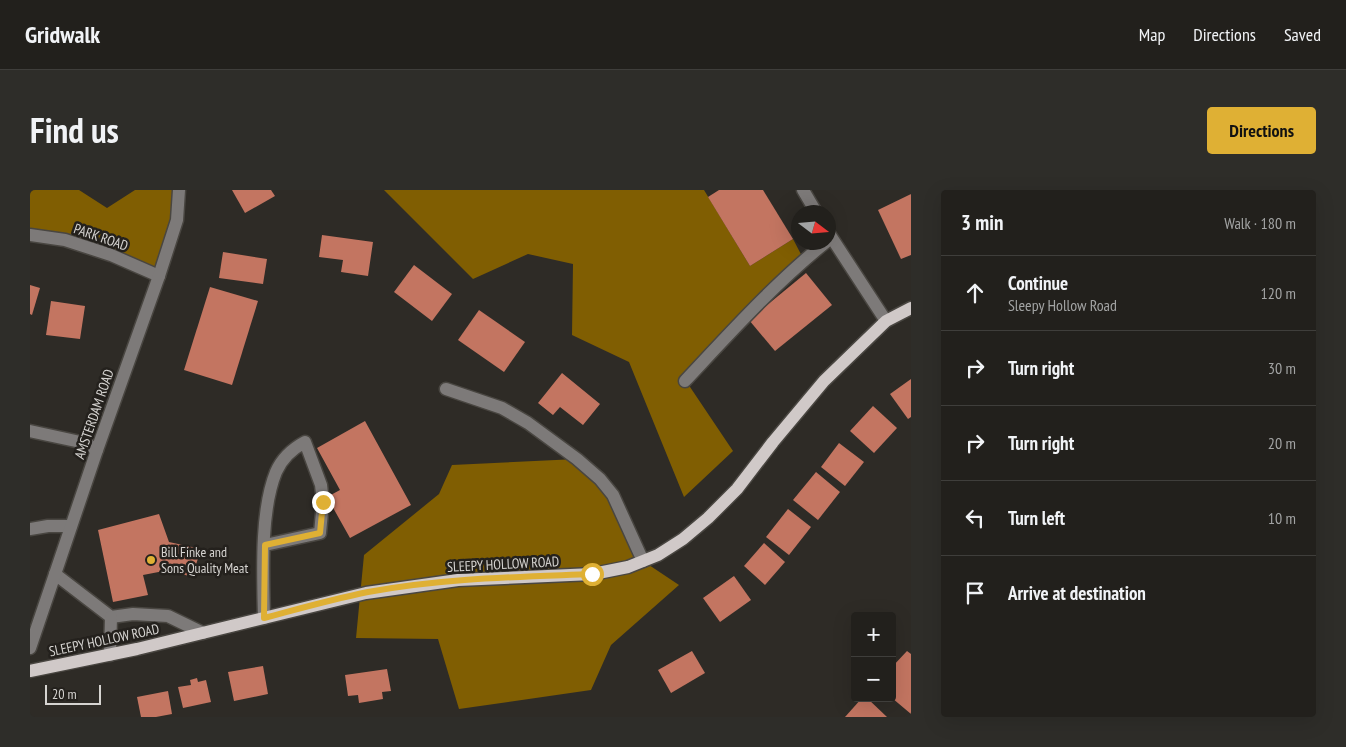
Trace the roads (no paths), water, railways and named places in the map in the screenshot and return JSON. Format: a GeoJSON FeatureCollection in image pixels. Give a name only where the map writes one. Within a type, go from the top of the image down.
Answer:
{"type":"FeatureCollection","features":[{"type":"Feature","properties":{"kind":"main road","name":"SLEEPY HOLLOW ROAD"},"geometry":{"type":"LineString","coordinates":[[30,672],[110,655],[366,593],[458,580],[592,574],[628,567],[658,555],[683,539],[708,518],[736,489],[824,381],[886,321],[911,308]]}},
{"type":"Feature","properties":{"kind":"street","name":"AMSTERDAM ROAD"},"geometry":{"type":"LineString","coordinates":[[30,648],[97,450],[159,276],[176,220],[179,190]]}},
{"type":"Feature","properties":{"kind":"street"},"geometry":{"type":"LineString","coordinates":[[803,190],[812,205]]}},
{"type":"Feature","properties":{"kind":"street","name":"PARK ROAD"},"geometry":{"type":"LineString","coordinates":[[30,235],[65,240],[111,255],[159,276]]}},
{"type":"Feature","properties":{"kind":"street"},"geometry":{"type":"LineString","coordinates":[[836,248],[886,321]]}},
{"type":"Feature","properties":{"kind":"street"},"geometry":{"type":"LineString","coordinates":[[685,381],[757,305],[815,250]]}},
{"type":"Feature","properties":{"kind":"street"},"geometry":{"type":"LineString","coordinates":[[446,389],[502,408],[528,423],[577,459],[600,479],[613,495],[643,561]]}},
{"type":"Feature","properties":{"kind":"street"},"geometry":{"type":"LineString","coordinates":[[30,431],[85,443],[97,450]]}},
{"type":"Feature","properties":{"kind":"street"},"geometry":{"type":"LineString","coordinates":[[264,618],[265,545],[268,504],[276,471],[285,457],[305,442],[321,485],[323,502],[320,533],[265,545]]}},
{"type":"Feature","properties":{"kind":"street"},"geometry":{"type":"LineString","coordinates":[[30,529],[48,526],[71,526]]}},
{"type":"Feature","properties":{"kind":"street"},"geometry":{"type":"LineString","coordinates":[[56,574],[112,618],[133,614],[168,616],[203,633]]}},
{"type":"Feature","properties":{"kind":"street"},"geometry":{"type":"LineString","coordinates":[[110,655],[112,618]]}},
{"type":"Feature","properties":{"kind":"place","name":"Bill Finke and Sons Quality Meat"},"geometry":{"type":"Point","coordinates":[151,560]}}]}
